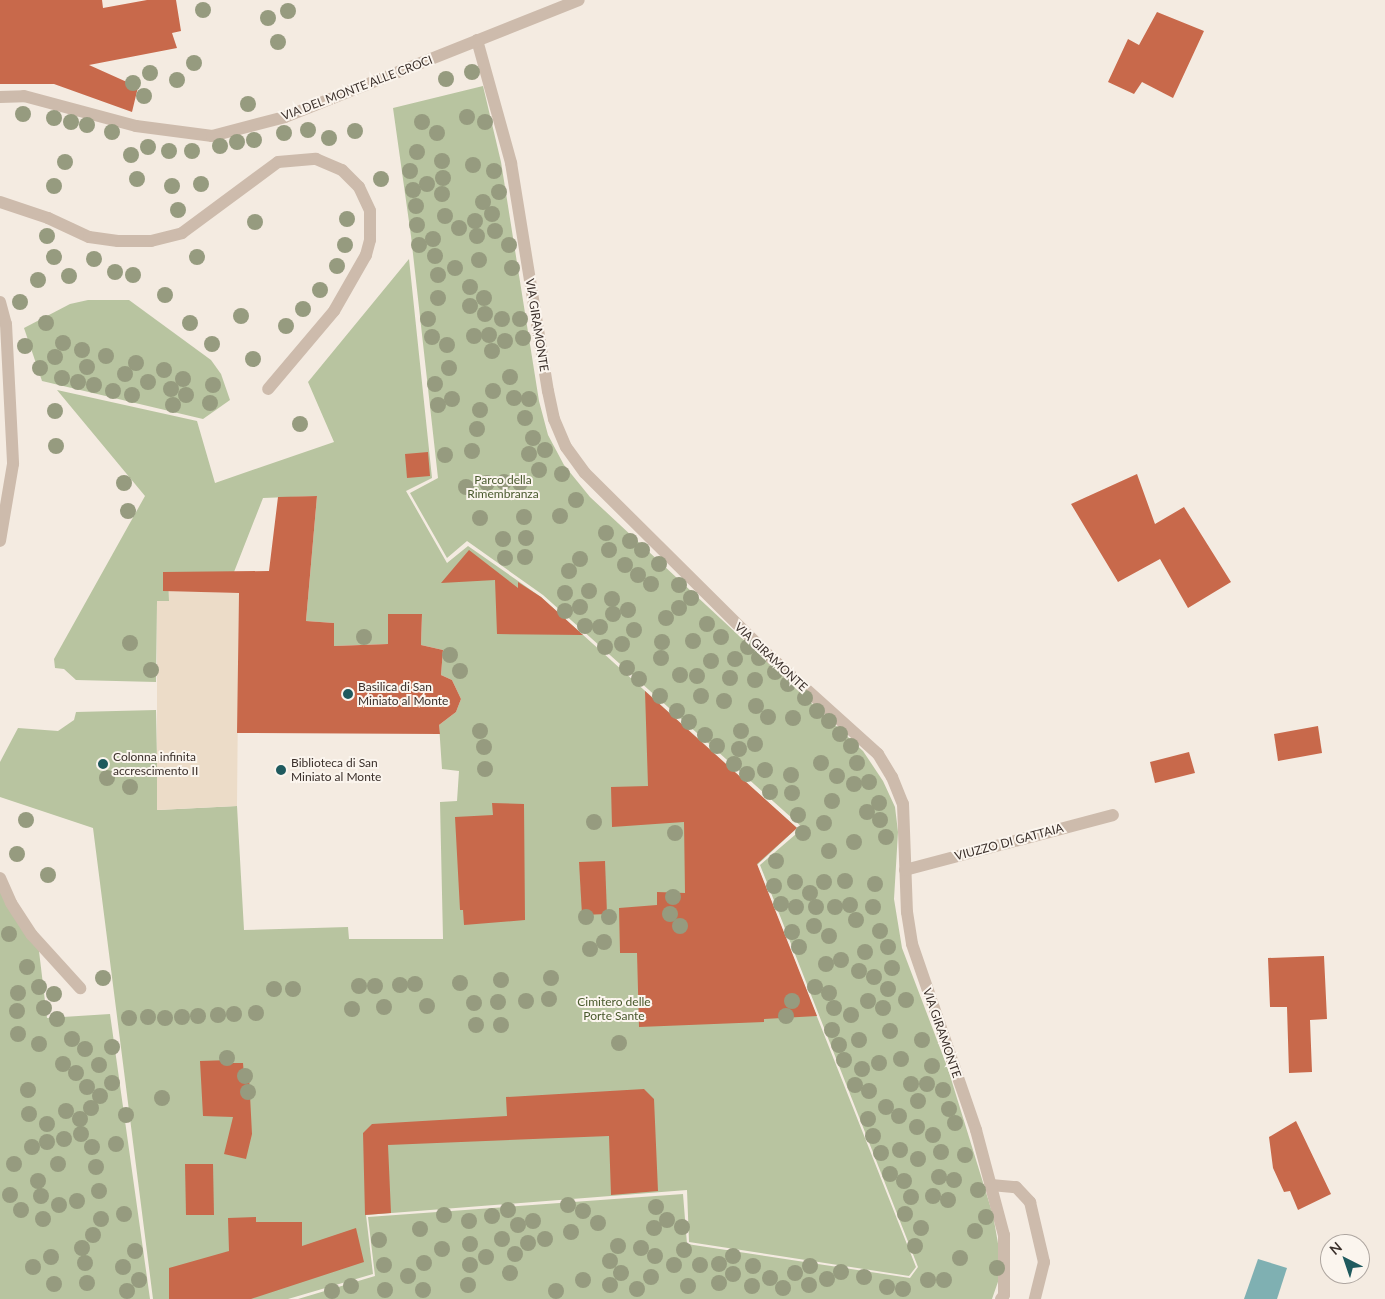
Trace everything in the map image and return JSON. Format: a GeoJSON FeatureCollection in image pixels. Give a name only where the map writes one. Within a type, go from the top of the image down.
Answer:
{"type":"FeatureCollection","features":[{"type":"Feature","properties":{"kind":"street","name":"VIA DEL MONTE ALLE CROCI"},"geometry":{"type":"LineString","coordinates":[[0,97],[24,96],[136,126],[212,136],[286,117],[579,0]]}},
{"type":"Feature","properties":{"kind":"street","name":"VIA GIRAMONTE"},"geometry":{"type":"LineString","coordinates":[[477,40],[512,163],[548,391],[554,419],[566,447],[585,473],[768,656],[878,754],[903,804],[905,870],[912,944],[976,1130],[1004,1235],[1004,1295],[1001,1299]]}},
{"type":"Feature","properties":{"kind":"street"},"geometry":{"type":"LineString","coordinates":[[0,202],[48,218],[89,237],[118,241],[151,241],[182,233],[278,162],[316,159],[342,170],[359,187],[370,211],[370,240],[366,256],[334,311],[268,389]]}},
{"type":"Feature","properties":{"kind":"street"},"geometry":{"type":"LineString","coordinates":[[0,302],[6,324],[13,464],[0,541]]}},
{"type":"Feature","properties":{"kind":"street","name":"VIUZZO DI GATTAIA"},"geometry":{"type":"LineString","coordinates":[[905,870],[1113,815]]}},
{"type":"Feature","properties":{"kind":"street"},"geometry":{"type":"LineString","coordinates":[[0,878],[11,903],[32,935],[80,988]]}},
{"type":"Feature","properties":{"kind":"street"},"geometry":{"type":"LineString","coordinates":[[990,1185],[1016,1187],[1030,1202],[1044,1262],[1035,1299]]}},
{"type":"Feature","properties":{"kind":"green space","name":"Parco della Rimembranza"},"geometry":{"type":"Polygon","coordinates":[[[483,86],[501,162],[539,401],[548,435],[564,465],[590,497],[863,751],[883,781],[895,807],[898,832],[894,899],[902,948],[948,1069],[993,1215],[1000,1255],[1000,1276],[992,1299],[298,1299],[375,1276],[368,1217],[683,1194],[687,1244],[910,1278],[918,1267],[760,865],[803,828],[543,595],[467,541],[447,558],[410,493],[438,478],[411,236],[393,108],[483,86]]]}},
{"type":"Feature","properties":{"kind":"green space","name":"Cimitero delle Porte Sante"},"geometry":{"type":"Polygon","coordinates":[[[409,259],[432,478],[406,491],[447,563],[468,546],[541,597],[797,828],[757,865],[916,1267],[909,1276],[689,1242],[687,1190],[366,1215],[373,1274],[288,1299],[153,1299],[93,828],[0,797],[0,762],[18,728],[58,731],[74,720],[76,712],[156,710],[158,810],[237,806],[244,930],[348,927],[349,939],[443,939],[440,802],[457,801],[459,771],[442,769],[439,725],[456,712],[461,699],[452,680],[441,675],[443,650],[421,645],[422,614],[388,614],[388,644],[334,646],[334,623],[306,621],[317,496],[263,498],[234,572],[168,572],[169,601],[157,602],[156,682],[76,680],[64,669],[55,668],[54,659],[145,496],[57,390],[197,421],[215,483],[334,442],[308,382],[409,259]]]}},
{"type":"Feature","properties":{"kind":"green space"},"geometry":{"type":"Polygon","coordinates":[[[88,300],[129,300],[211,360],[221,374],[230,400],[203,419],[42,381],[24,328],[70,304],[88,300]]]}},
{"type":"Feature","properties":{"kind":"green space"},"geometry":{"type":"Polygon","coordinates":[[[0,889],[39,951],[47,1018],[110,1014],[150,1299],[0,1299],[0,889]]]}},
{"type":"Feature","properties":{"kind":"shaded area"},"geometry":{"type":"Polygon","coordinates":[[[169,591],[239,593],[237,806],[157,810],[157,601],[169,601],[169,591]]]}},
{"type":"Feature","properties":{"kind":"water"},"geometry":{"type":"Polygon","coordinates":[[[1258,1259],[1287,1268],[1277,1299],[1244,1299],[1258,1259]]]}},
{"type":"Feature","properties":{"kind":"building"},"geometry":{"type":"Polygon","coordinates":[[[0,0],[102,0],[103,8],[147,0],[176,0],[181,31],[172,33],[177,48],[89,65],[138,87],[132,112],[54,84],[0,84],[0,0]]]}},
{"type":"Feature","properties":{"kind":"building"},"geometry":{"type":"Polygon","coordinates":[[[1157,12],[1204,31],[1173,98],[1142,82],[1134,94],[1108,82],[1128,39],[1139,45],[1157,12]]]}},
{"type":"Feature","properties":{"kind":"building"},"geometry":{"type":"Polygon","coordinates":[[[428,452],[430,476],[407,478],[405,454],[428,452]]]}},
{"type":"Feature","properties":{"kind":"building"},"geometry":{"type":"Polygon","coordinates":[[[1137,474],[1155,524],[1184,507],[1231,582],[1188,608],[1160,559],[1118,582],[1071,504],[1137,474]]]}},
{"type":"Feature","properties":{"kind":"building","name":"Basilica di San Miniato al Monte"},"geometry":{"type":"Polygon","coordinates":[[[317,496],[306,621],[334,623],[334,646],[388,644],[388,614],[422,614],[421,645],[443,650],[441,675],[452,680],[461,699],[456,712],[439,725],[440,734],[237,733],[239,593],[163,591],[163,572],[269,571],[278,497],[317,496]]]}},
{"type":"Feature","properties":{"kind":"building"},"geometry":{"type":"Polygon","coordinates":[[[469,550],[518,588],[518,582],[541,597],[583,635],[497,634],[495,580],[441,583],[469,550]]]}},
{"type":"Feature","properties":{"kind":"building"},"geometry":{"type":"Polygon","coordinates":[[[645,691],[797,828],[757,864],[817,1016],[764,1019],[764,1022],[639,1027],[637,953],[620,953],[619,908],[657,905],[657,892],[685,893],[684,822],[612,827],[611,787],[648,786],[645,691]]]}},
{"type":"Feature","properties":{"kind":"building"},"geometry":{"type":"Polygon","coordinates":[[[1318,726],[1322,753],[1278,761],[1274,734],[1318,726]]]}},
{"type":"Feature","properties":{"kind":"building"},"geometry":{"type":"Polygon","coordinates":[[[1189,752],[1195,773],[1155,783],[1150,762],[1189,752]]]}},
{"type":"Feature","properties":{"kind":"building"},"geometry":{"type":"Polygon","coordinates":[[[492,803],[524,804],[525,920],[464,925],[463,910],[460,910],[455,817],[493,815],[492,803]]]}},
{"type":"Feature","properties":{"kind":"building"},"geometry":{"type":"Polygon","coordinates":[[[605,861],[607,914],[582,915],[579,862],[605,861]]]}},
{"type":"Feature","properties":{"kind":"building"},"geometry":{"type":"Polygon","coordinates":[[[1324,956],[1327,1019],[1310,1020],[1312,1072],[1289,1073],[1287,1007],[1270,1007],[1268,958],[1324,956]]]}},
{"type":"Feature","properties":{"kind":"building"},"geometry":{"type":"Polygon","coordinates":[[[231,1060],[231,1063],[243,1063],[244,1076],[249,1076],[252,1134],[246,1159],[224,1154],[233,1117],[203,1116],[200,1061],[231,1060]]]}},
{"type":"Feature","properties":{"kind":"building"},"geometry":{"type":"Polygon","coordinates":[[[644,1089],[654,1099],[658,1191],[611,1195],[609,1136],[388,1145],[391,1213],[365,1215],[363,1133],[372,1124],[507,1116],[506,1097],[644,1089]]]}},
{"type":"Feature","properties":{"kind":"building"},"geometry":{"type":"Polygon","coordinates":[[[1296,1121],[1331,1194],[1298,1210],[1290,1191],[1284,1192],[1273,1168],[1269,1137],[1296,1121]]]}},
{"type":"Feature","properties":{"kind":"building"},"geometry":{"type":"Polygon","coordinates":[[[185,1164],[213,1164],[214,1215],[186,1215],[185,1164]]]}},
{"type":"Feature","properties":{"kind":"building"},"geometry":{"type":"Polygon","coordinates":[[[256,1217],[256,1222],[302,1222],[302,1246],[356,1228],[364,1262],[251,1299],[169,1299],[169,1268],[229,1251],[228,1218],[256,1217]]]}},
{"type":"Feature","properties":{"kind":"place","name":"Basilica di San Miniato al Monte"},"geometry":{"type":"Point","coordinates":[348,694]}},
{"type":"Feature","properties":{"kind":"place","name":"Colonna infinita accrescimento II"},"geometry":{"type":"Point","coordinates":[103,764]}},
{"type":"Feature","properties":{"kind":"place","name":"Biblioteca di San Miniato al Monte"},"geometry":{"type":"Point","coordinates":[281,770]}}]}
